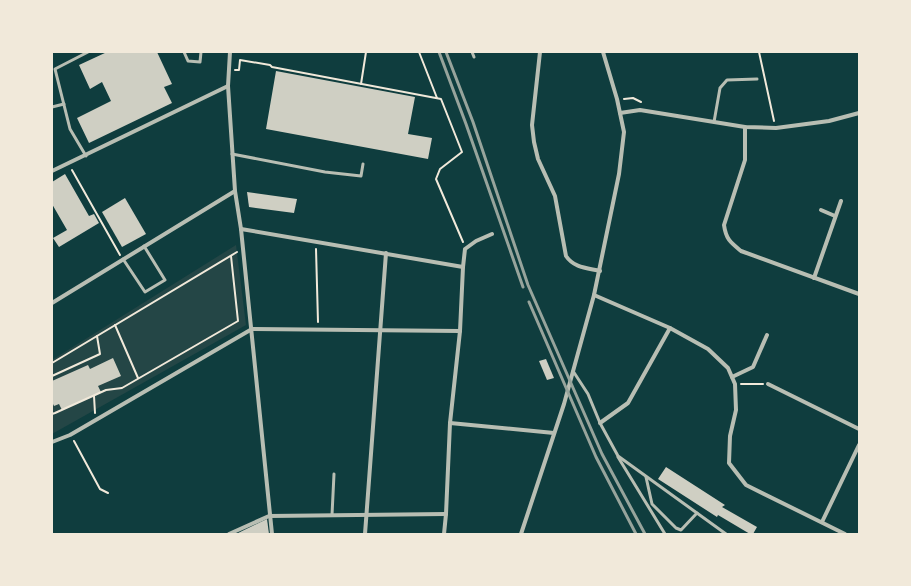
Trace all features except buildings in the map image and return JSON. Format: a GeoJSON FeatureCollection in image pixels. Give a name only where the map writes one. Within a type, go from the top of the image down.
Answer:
{"type":"FeatureCollection","features":[{"type":"Feature","properties":{"kind":"street"},"geometry":{"type":"LineString","coordinates":[[230,52],[228,86],[235,191],[241,229],[252,329],[269,516],[272,534]]}},
{"type":"Feature","properties":{"kind":"street"},"geometry":{"type":"LineString","coordinates":[[540,52],[532,125],[538,159],[555,196],[566,256],[570,262],[581,267],[600,271]]}},
{"type":"Feature","properties":{"kind":"street"},"geometry":{"type":"LineString","coordinates":[[521,534],[573,371],[594,295],[620,174],[624,132],[603,52]]}},
{"type":"Feature","properties":{"kind":"street"},"geometry":{"type":"LineString","coordinates":[[52,171],[86,156],[228,86]]}},
{"type":"Feature","properties":{"kind":"street"},"geometry":{"type":"LineString","coordinates":[[620,113],[640,110],[745,127],[776,128],[829,121],[859,113]]}},
{"type":"Feature","properties":{"kind":"street"},"geometry":{"type":"LineString","coordinates":[[745,127],[745,160],[724,224],[730,243],[741,251],[859,294]]}},
{"type":"Feature","properties":{"kind":"street"},"geometry":{"type":"LineString","coordinates":[[52,303],[235,191]]}},
{"type":"Feature","properties":{"kind":"street"},"geometry":{"type":"LineString","coordinates":[[814,278],[841,201]]}},
{"type":"Feature","properties":{"kind":"street"},"geometry":{"type":"LineString","coordinates":[[821,210],[835,216]]}},
{"type":"Feature","properties":{"kind":"street"},"geometry":{"type":"LineString","coordinates":[[241,229],[463,267]]}},
{"type":"Feature","properties":{"kind":"street"},"geometry":{"type":"LineString","coordinates":[[444,534],[450,423],[460,331],[465,249],[476,241],[492,234]]}},
{"type":"Feature","properties":{"kind":"street"},"geometry":{"type":"LineString","coordinates":[[366,534],[386,254]]}},
{"type":"Feature","properties":{"kind":"street"},"geometry":{"type":"LineString","coordinates":[[594,295],[670,328],[708,349],[728,368],[735,384],[736,410],[730,436],[729,463],[746,485],[845,534]]}},
{"type":"Feature","properties":{"kind":"street"},"geometry":{"type":"LineString","coordinates":[[600,423],[628,403],[670,328]]}},
{"type":"Feature","properties":{"kind":"street"},"geometry":{"type":"LineString","coordinates":[[52,442],[70,435],[252,329],[460,331]]}},
{"type":"Feature","properties":{"kind":"street"},"geometry":{"type":"LineString","coordinates":[[732,377],[753,367],[767,335]]}},
{"type":"Feature","properties":{"kind":"street"},"geometry":{"type":"LineString","coordinates":[[768,384],[859,429]]}},
{"type":"Feature","properties":{"kind":"street"},"geometry":{"type":"LineString","coordinates":[[450,423],[554,433]]}},
{"type":"Feature","properties":{"kind":"street"},"geometry":{"type":"LineString","coordinates":[[822,522],[859,445]]}},
{"type":"Feature","properties":{"kind":"street"},"geometry":{"type":"LineString","coordinates":[[229,534],[269,516],[446,514]]}},
{"type":"Feature","properties":{"kind":"lane"},"geometry":{"type":"LineString","coordinates":[[86,156],[70,129],[55,69],[88,52]]}},
{"type":"Feature","properties":{"kind":"lane"},"geometry":{"type":"LineString","coordinates":[[184,52],[188,61],[200,62],[201,52]]}},
{"type":"Feature","properties":{"kind":"lane"},"geometry":{"type":"LineString","coordinates":[[472,52],[474,57]]}},
{"type":"Feature","properties":{"kind":"lane"},"geometry":{"type":"LineString","coordinates":[[714,122],[720,88],[727,80],[757,79]]}},
{"type":"Feature","properties":{"kind":"lane"},"geometry":{"type":"LineString","coordinates":[[52,107],[64,104]]}},
{"type":"Feature","properties":{"kind":"lane"},"geometry":{"type":"LineString","coordinates":[[232,154],[325,172],[361,176],[363,164]]}},
{"type":"Feature","properties":{"kind":"lane"},"geometry":{"type":"LineString","coordinates":[[123,259],[145,292],[165,280],[144,246]]}},
{"type":"Feature","properties":{"kind":"lane"},"geometry":{"type":"LineString","coordinates":[[573,371],[588,394],[600,423],[618,456],[656,522],[665,534]]}},
{"type":"Feature","properties":{"kind":"lane"},"geometry":{"type":"LineString","coordinates":[[618,456],[726,534]]}},
{"type":"Feature","properties":{"kind":"lane"},"geometry":{"type":"LineString","coordinates":[[332,515],[334,474]]}},
{"type":"Feature","properties":{"kind":"lane"},"geometry":{"type":"LineString","coordinates":[[646,477],[652,504],[676,528],[682,530],[697,513]]}},
{"type":"Feature","properties":{"kind":"path"},"geometry":{"type":"LineString","coordinates":[[361,84],[366,52]]}},
{"type":"Feature","properties":{"kind":"path"},"geometry":{"type":"LineString","coordinates":[[420,52],[437,98]]}},
{"type":"Feature","properties":{"kind":"path"},"geometry":{"type":"LineString","coordinates":[[759,52],[776,128]]}},
{"type":"Feature","properties":{"kind":"path"},"geometry":{"type":"LineString","coordinates":[[229,70],[239,70],[240,60],[441,99],[462,152],[440,169],[436,179],[465,249]]}},
{"type":"Feature","properties":{"kind":"path"},"geometry":{"type":"LineString","coordinates":[[68,163],[123,259]]}},
{"type":"Feature","properties":{"kind":"path"},"geometry":{"type":"LineString","coordinates":[[316,242],[319,330]]}},
{"type":"Feature","properties":{"kind":"path"},"geometry":{"type":"LineString","coordinates":[[52,363],[243,249]]}},
{"type":"Feature","properties":{"kind":"path"},"geometry":{"type":"LineString","coordinates":[[52,414],[56,414],[106,390],[122,388],[238,321],[231,256]]}},
{"type":"Feature","properties":{"kind":"path"},"geometry":{"type":"LineString","coordinates":[[115,325],[138,378]]}},
{"type":"Feature","properties":{"kind":"path"},"geometry":{"type":"LineString","coordinates":[[52,376],[100,354],[98,336]]}},
{"type":"Feature","properties":{"kind":"path"},"geometry":{"type":"LineString","coordinates":[[735,384],[768,384]]}},
{"type":"Feature","properties":{"kind":"path"},"geometry":{"type":"LineString","coordinates":[[94,396],[95,420]]}},
{"type":"Feature","properties":{"kind":"path"},"geometry":{"type":"LineString","coordinates":[[70,435],[100,489],[108,493]]}},
{"type":"Feature","properties":{"kind":"shaded area"},"geometry":{"type":"Polygon","coordinates":[[[236,245],[246,325],[52,434],[52,360],[236,245]]]}},
{"type":"Feature","properties":{"kind":"railway"},"geometry":{"type":"LineString","coordinates":[[439,52],[523,287]]}},
{"type":"Feature","properties":{"kind":"railway"},"geometry":{"type":"LineString","coordinates":[[446,52],[473,122],[528,285],[602,454],[645,534]]}},
{"type":"Feature","properties":{"kind":"railway"},"geometry":{"type":"LineString","coordinates":[[529,302],[596,457],[636,534]]}}]}
